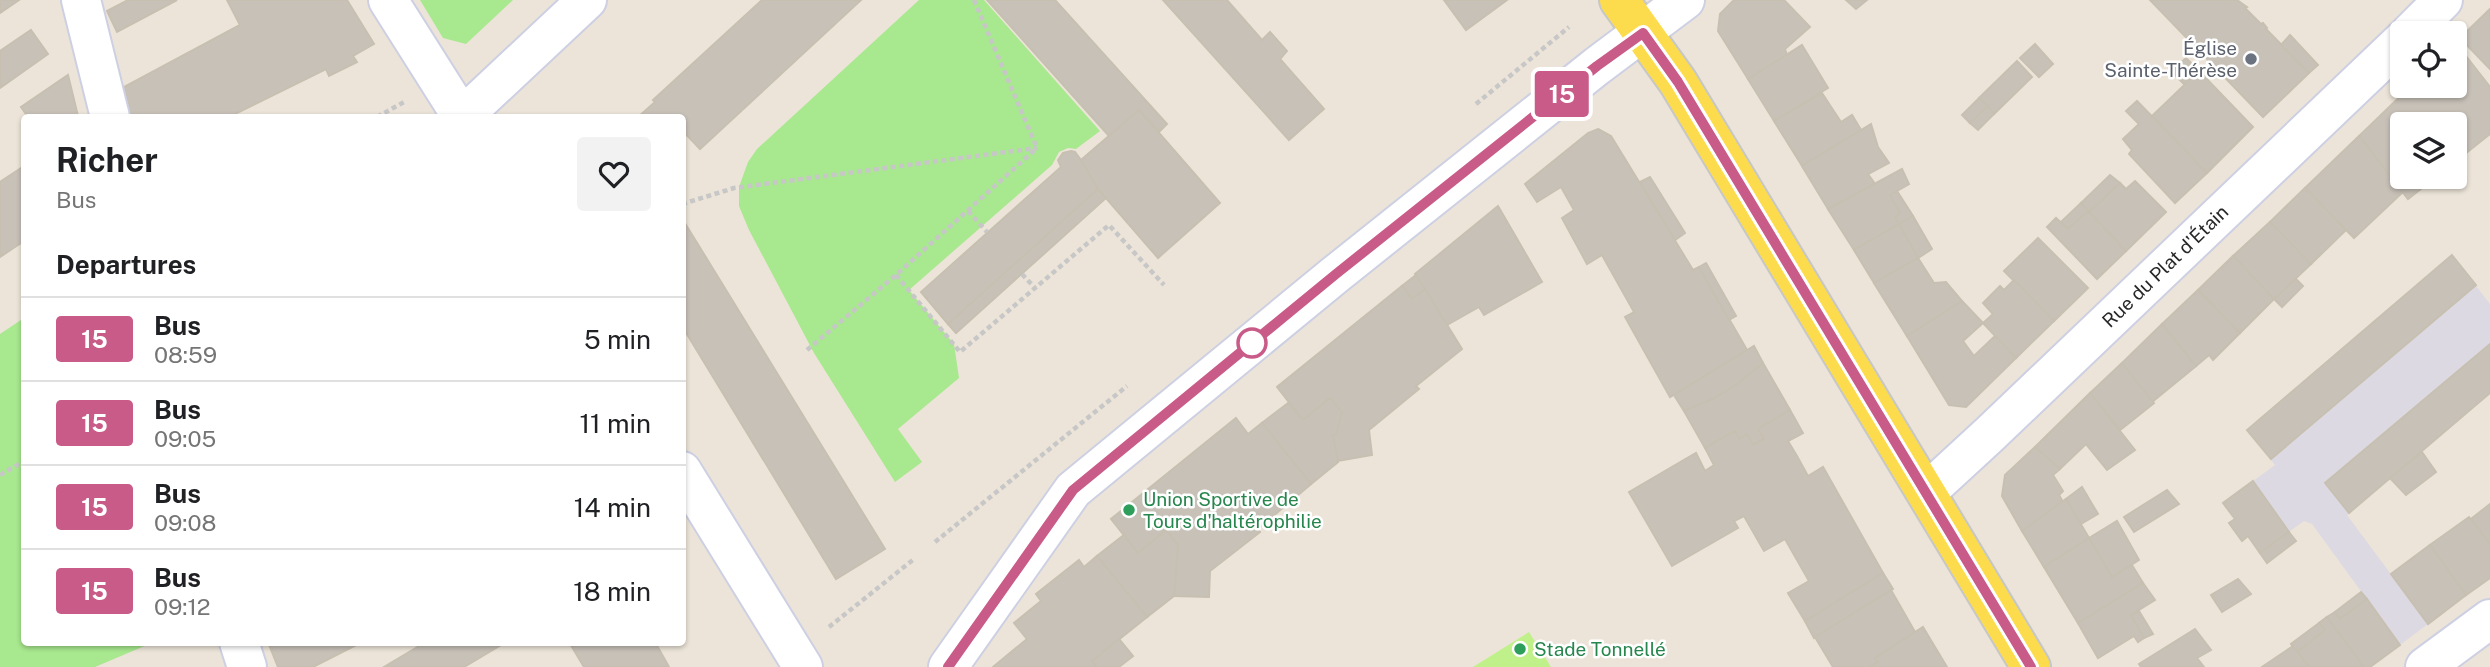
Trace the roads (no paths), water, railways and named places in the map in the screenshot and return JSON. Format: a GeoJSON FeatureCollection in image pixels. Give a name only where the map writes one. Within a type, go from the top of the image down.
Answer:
{"type":"FeatureCollection","features":[{"type":"Feature","properties":{"kind":"main road"},"geometry":{"type":"LineString","coordinates":[[1619,0],[1678,82],[2031,667]]}},
{"type":"Feature","properties":{"kind":"street"},"geometry":{"type":"LineString","coordinates":[[82,0],[109,114]]}},
{"type":"Feature","properties":{"kind":"street"},"geometry":{"type":"LineString","coordinates":[[388,0],[460,114]]}},
{"type":"Feature","properties":{"kind":"street"},"geometry":{"type":"LineString","coordinates":[[465,114],[587,0]]}},
{"type":"Feature","properties":{"kind":"street"},"geometry":{"type":"LineString","coordinates":[[948,667],[1073,490],[1336,274],[1597,66],[1685,0]]}},
{"type":"Feature","properties":{"kind":"street"},"geometry":{"type":"LineString","coordinates":[[2422,21],[2443,0]]}},
{"type":"Feature","properties":{"kind":"street","name":"Rue du Plat d'Étain"},"geometry":{"type":"LineString","coordinates":[[1927,492],[2390,52]]}},
{"type":"Feature","properties":{"kind":"street"},"geometry":{"type":"LineString","coordinates":[[686,477],[799,661]]}},
{"type":"Feature","properties":{"kind":"street"},"geometry":{"type":"LineString","coordinates":[[2425,667],[2490,619]]}},
{"type":"Feature","properties":{"kind":"street"},"geometry":{"type":"LineString","coordinates":[[240,646],[247,667]]}},
{"type":"Feature","properties":{"kind":"place","name":"Église Sainte-Thérèse"},"geometry":{"type":"Point","coordinates":[2251,59]}},
{"type":"Feature","properties":{"kind":"place","name":"Union Sportive de Tours d'haltérophilie"},"geometry":{"type":"Point","coordinates":[1129,510]}},
{"type":"Feature","properties":{"kind":"place","name":"Stade Tonnellé"},"geometry":{"type":"Point","coordinates":[1520,649]}}]}
